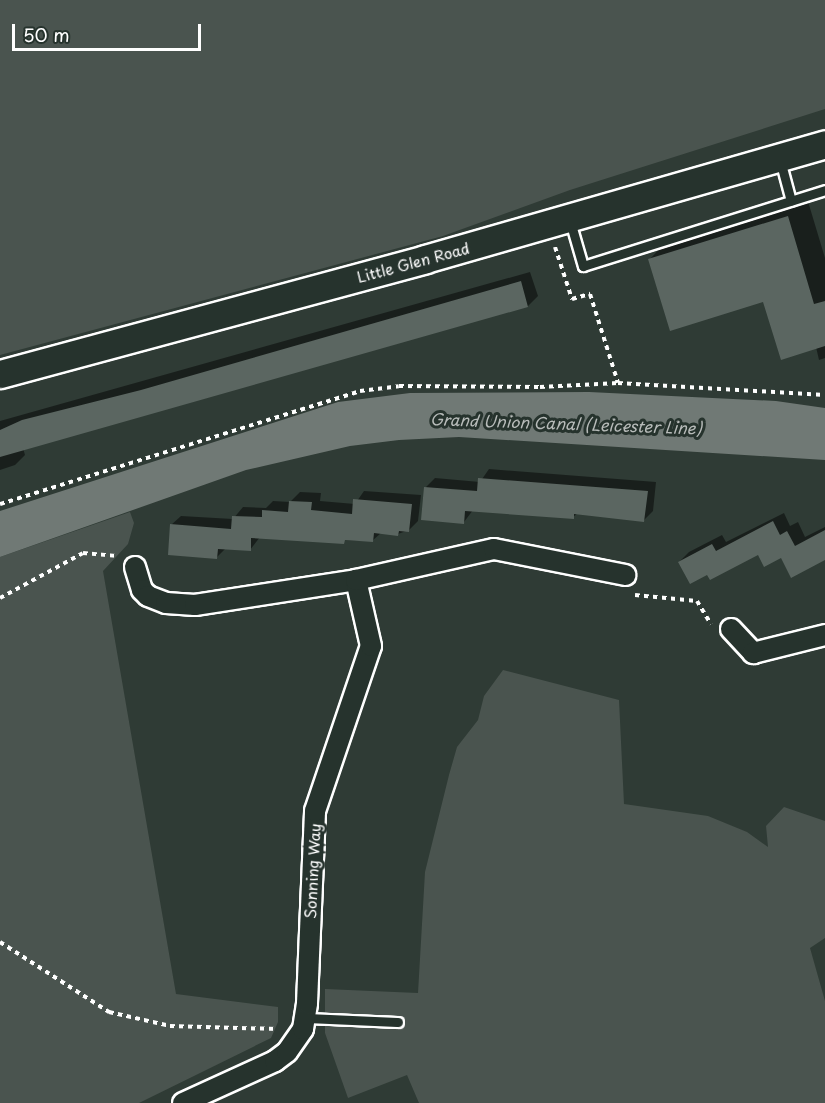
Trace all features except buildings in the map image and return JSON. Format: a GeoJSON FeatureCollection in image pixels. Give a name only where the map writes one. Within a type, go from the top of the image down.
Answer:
{"type":"FeatureCollection","features":[{"type":"Feature","properties":{"kind":"main road","name":"Little Glen Road"},"geometry":{"type":"LineString","coordinates":[[0,374],[559,221],[825,144]]}},
{"type":"Feature","properties":{"kind":"street"},"geometry":{"type":"LineString","coordinates":[[135,567],[142,590],[148,596],[166,603],[195,605],[356,580],[494,549],[625,575]]}},
{"type":"Feature","properties":{"kind":"street","name":"Sonning Way"},"geometry":{"type":"LineString","coordinates":[[304,1023],[315,811],[371,646],[356,580]]}},
{"type":"Feature","properties":{"kind":"street"},"geometry":{"type":"LineString","coordinates":[[730,629],[753,653],[825,635]]}},
{"type":"Feature","properties":{"kind":"street"},"geometry":{"type":"LineString","coordinates":[[183,1103],[275,1061],[287,1052],[304,1023]]}},
{"type":"Feature","properties":{"kind":"lane"},"geometry":{"type":"LineString","coordinates":[[779,158],[791,201]]}},
{"type":"Feature","properties":{"kind":"lane"},"geometry":{"type":"LineString","coordinates":[[559,221],[583,266],[825,190]]}},
{"type":"Feature","properties":{"kind":"lane"},"geometry":{"type":"LineString","coordinates":[[304,1023],[398,1022]]}},
{"type":"Feature","properties":{"kind":"path"},"geometry":{"type":"LineString","coordinates":[[559,221],[572,299],[590,294],[618,383]]}},
{"type":"Feature","properties":{"kind":"path"},"geometry":{"type":"LineString","coordinates":[[0,504],[360,391],[399,386],[540,387],[618,383],[825,395]]}},
{"type":"Feature","properties":{"kind":"path"},"geometry":{"type":"LineString","coordinates":[[0,598],[83,553],[116,556],[135,567]]}},
{"type":"Feature","properties":{"kind":"path"},"geometry":{"type":"LineString","coordinates":[[625,575],[631,594],[697,601],[716,632],[730,629]]}},
{"type":"Feature","properties":{"kind":"path"},"geometry":{"type":"LineString","coordinates":[[0,942],[108,1012],[170,1026],[304,1023]]}},
{"type":"Feature","properties":{"kind":"shaded area"},"geometry":{"type":"Polygon","coordinates":[[[0,0],[825,0],[825,109],[570,190],[443,236],[0,355],[0,0]]]}},
{"type":"Feature","properties":{"kind":"shaded area"},"geometry":{"type":"Polygon","coordinates":[[[130,512],[134,523],[128,544],[103,571],[176,994],[278,1007],[278,1022],[271,1038],[139,1103],[0,1103],[0,557],[130,512]]]}},
{"type":"Feature","properties":{"kind":"shaded area"},"geometry":{"type":"Polygon","coordinates":[[[503,670],[619,700],[624,804],[708,816],[747,832],[768,847],[766,826],[784,807],[825,821],[825,938],[810,948],[825,1001],[825,1103],[419,1103],[407,1075],[348,1098],[325,1033],[325,989],[418,993],[425,872],[449,775],[457,747],[478,720],[484,696],[503,670]]]}},
{"type":"Feature","properties":{"kind":"water","name":"Grand Union Canal (Leicester Line)"},"geometry":{"type":"Polygon","coordinates":[[[589,392],[776,401],[825,408],[825,460],[459,437],[399,440],[350,446],[246,470],[0,557],[0,511],[338,402],[410,393],[589,392]]]}}]}
